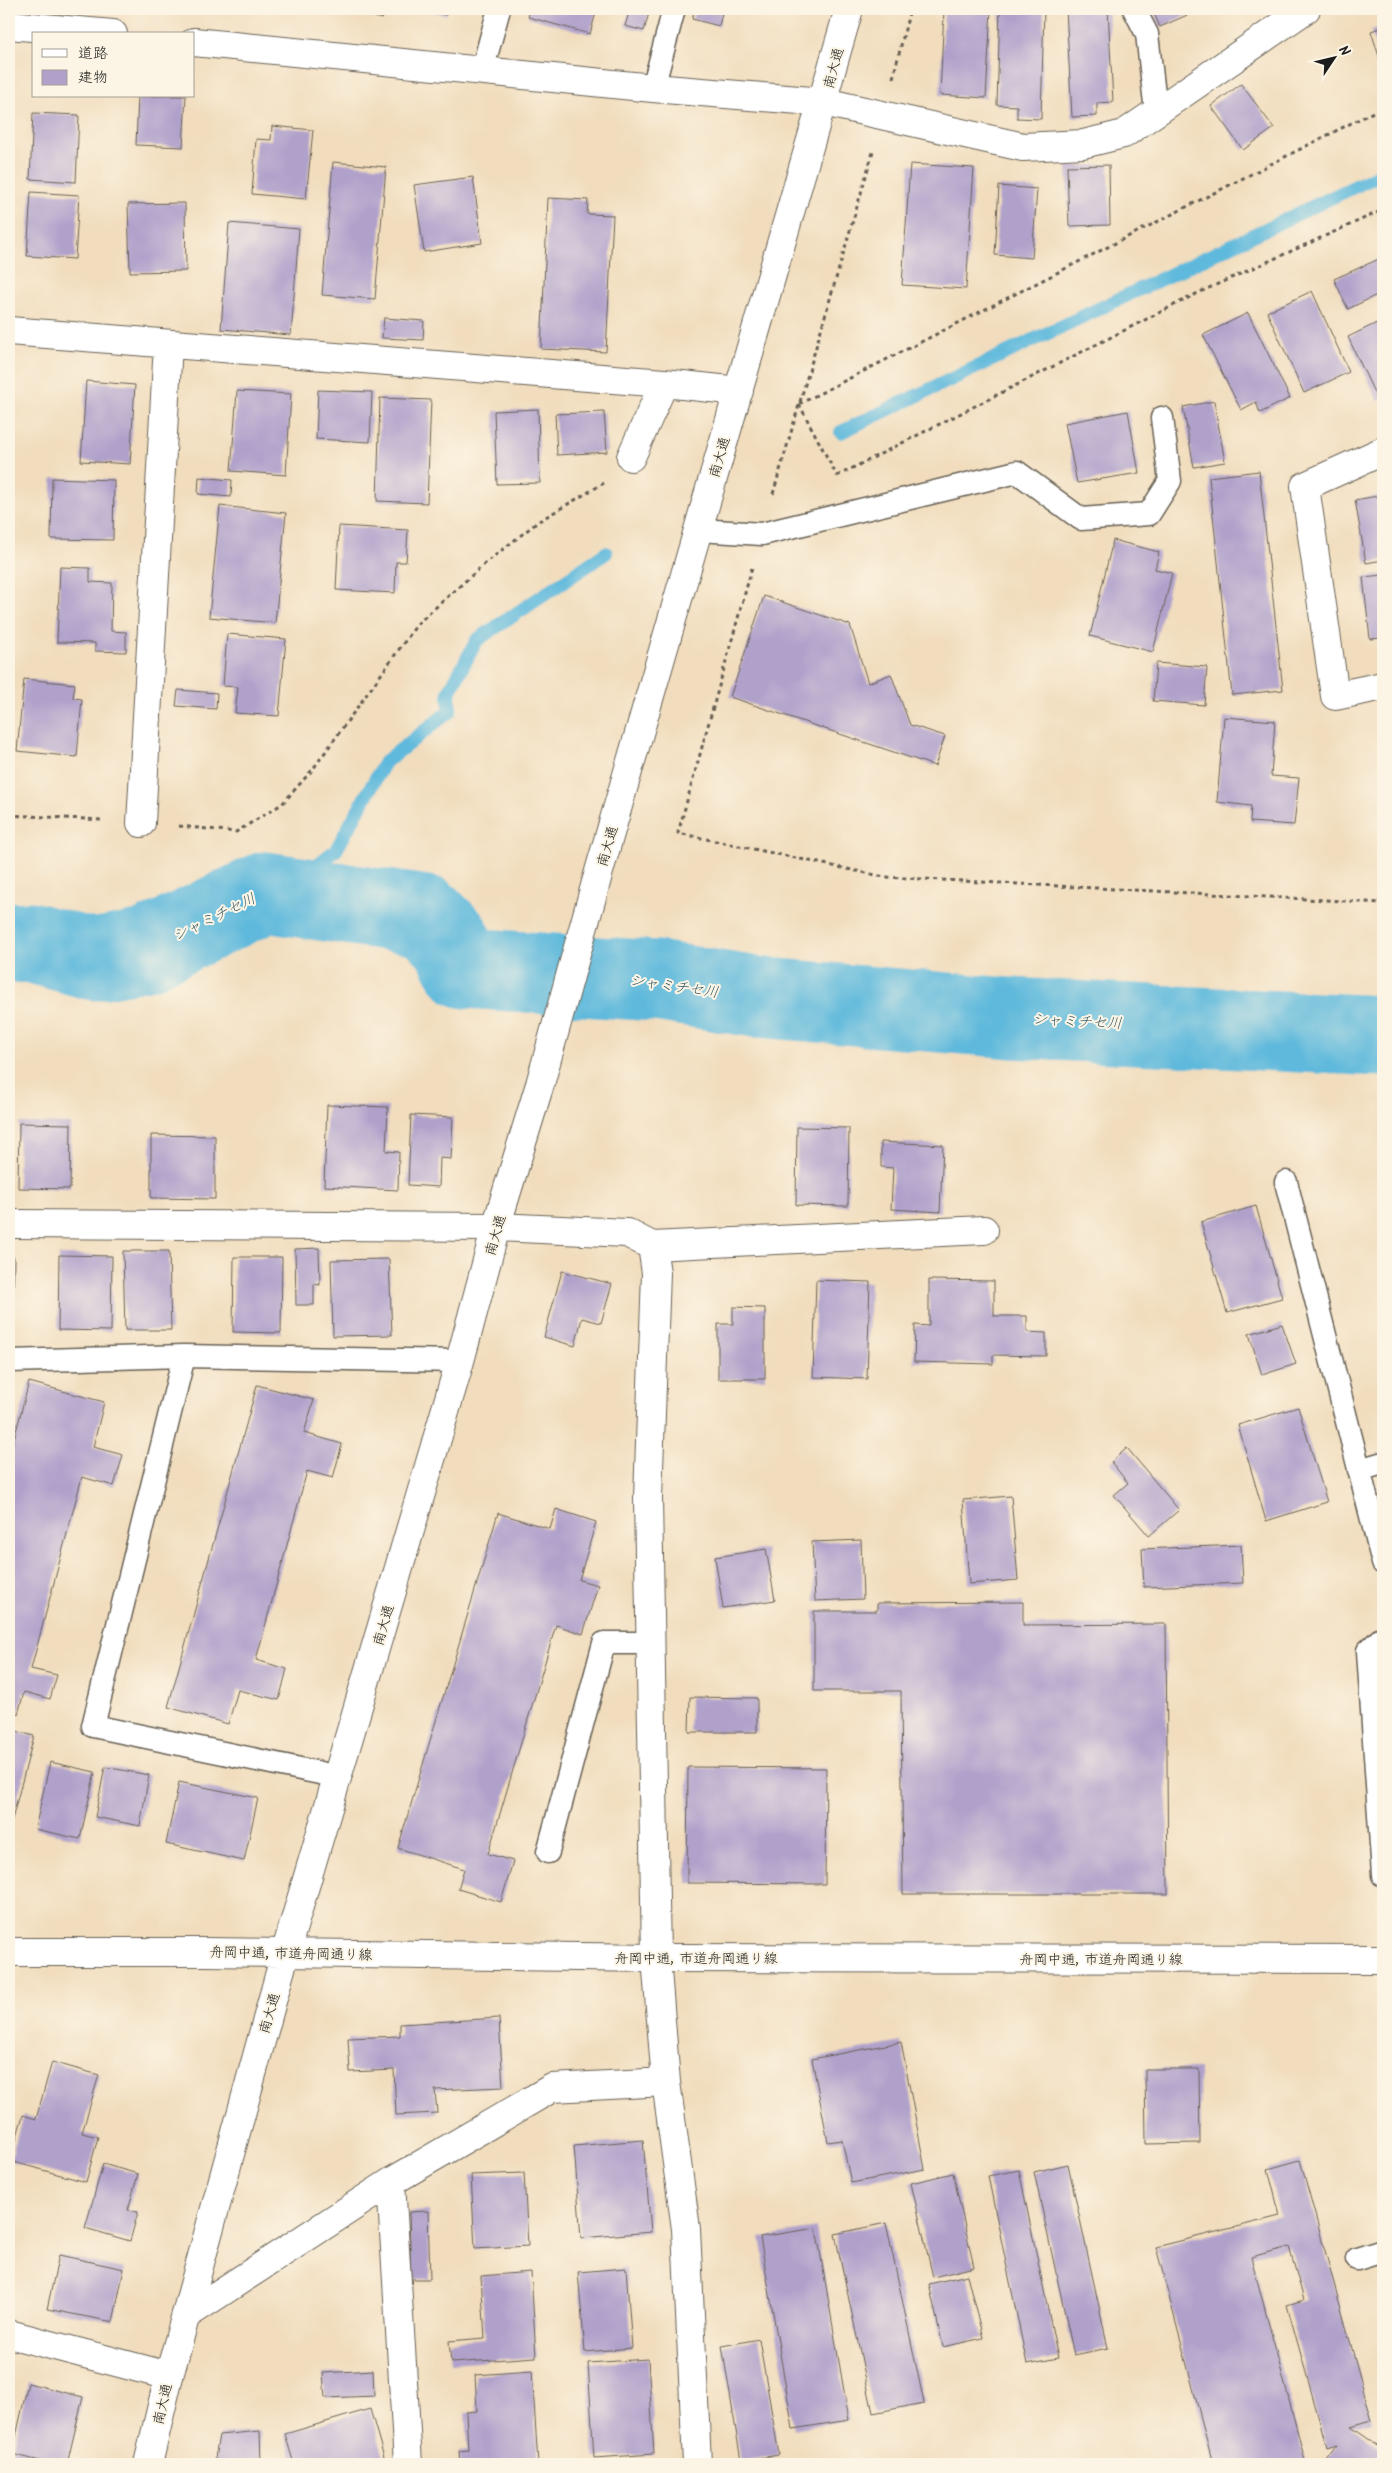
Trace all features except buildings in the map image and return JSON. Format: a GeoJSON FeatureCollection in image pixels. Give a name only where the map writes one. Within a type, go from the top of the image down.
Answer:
{"type":"FeatureCollection","features":[{"type":"Feature","properties":{"kind":"street","name":"南大通"},"geometry":{"type":"LineString","coordinates":[[148,2464],[169,2376],[188,2314],[285,1954],[339,1777],[460,1361],[496,1227],[540,1084],[600,868],[824,102],[849,9]]}},
{"type":"Feature","properties":{"kind":"street"},"geometry":{"type":"LineString","coordinates":[[195,42],[653,88],[824,102],[1023,147],[1082,144],[1124,134],[1306,9]]}},
{"type":"Feature","properties":{"kind":"street"},"geometry":{"type":"LineString","coordinates":[[9,25],[90,32]]}},
{"type":"Feature","properties":{"kind":"street"},"geometry":{"type":"LineString","coordinates":[[9,331],[664,383],[739,391]]}},
{"type":"Feature","properties":{"kind":"street"},"geometry":{"type":"LineString","coordinates":[[141,822],[168,344]]}},
{"type":"Feature","properties":{"kind":"street"},"geometry":{"type":"LineString","coordinates":[[631,456],[664,383]]}},
{"type":"Feature","properties":{"kind":"street"},"geometry":{"type":"LineString","coordinates":[[1383,451],[1305,486],[1335,696],[1383,686]]}},
{"type":"Feature","properties":{"kind":"street"},"geometry":{"type":"LineString","coordinates":[[9,1224],[496,1227],[627,1233],[652,1246],[984,1230]]}},
{"type":"Feature","properties":{"kind":"street"},"geometry":{"type":"LineString","coordinates":[[652,1246],[656,1273],[648,1498],[656,1958],[666,2082],[686,2229],[697,2464]]}},
{"type":"Feature","properties":{"kind":"street","name":"舟岡中通, 市道舟岡通り線"},"geometry":{"type":"LineString","coordinates":[[9,1952],[656,1958],[1383,1959]]}},
{"type":"Feature","properties":{"kind":"street"},"geometry":{"type":"LineString","coordinates":[[188,2314],[391,2182],[552,2088],[666,2082]]}},
{"type":"Feature","properties":{"kind":"street"},"geometry":{"type":"LineString","coordinates":[[391,2182],[408,2464]]}},
{"type":"Feature","properties":{"kind":"street"},"geometry":{"type":"LineString","coordinates":[[9,2334],[169,2376]]}},
{"type":"Feature","properties":{"kind":"lane"},"geometry":{"type":"LineString","coordinates":[[482,71],[499,9]]}},
{"type":"Feature","properties":{"kind":"lane"},"geometry":{"type":"LineString","coordinates":[[653,88],[674,9]]}},
{"type":"Feature","properties":{"kind":"lane"},"geometry":{"type":"LineString","coordinates":[[1134,9],[1147,34],[1156,112]]}},
{"type":"Feature","properties":{"kind":"lane"},"geometry":{"type":"LineString","coordinates":[[699,530],[762,534],[1017,472],[1081,519],[1149,514],[1170,481],[1162,418]]}},
{"type":"Feature","properties":{"kind":"lane"},"geometry":{"type":"LineString","coordinates":[[1286,1182],[1383,1563]]}},
{"type":"Feature","properties":{"kind":"lane"},"geometry":{"type":"LineString","coordinates":[[9,1362],[184,1356],[460,1361]]}},
{"type":"Feature","properties":{"kind":"lane"},"geometry":{"type":"LineString","coordinates":[[184,1356],[93,1726],[339,1777]]}},
{"type":"Feature","properties":{"kind":"lane"},"geometry":{"type":"LineString","coordinates":[[1359,1470],[1383,1463]]}},
{"type":"Feature","properties":{"kind":"lane"},"geometry":{"type":"LineString","coordinates":[[1383,1637],[1368,1651],[1383,1875]]}},
{"type":"Feature","properties":{"kind":"lane"},"geometry":{"type":"LineString","coordinates":[[548,1852],[604,1643],[651,1643]]}},
{"type":"Feature","properties":{"kind":"lane"},"geometry":{"type":"LineString","coordinates":[[1357,2259],[1383,2251]]}},
{"type":"Feature","properties":{"kind":"path"},"geometry":{"type":"LineString","coordinates":[[910,9],[883,116],[799,404],[678,833],[885,877],[1383,903]]}},
{"type":"Feature","properties":{"kind":"path"},"geometry":{"type":"LineString","coordinates":[[799,404],[1383,107]]}},
{"type":"Feature","properties":{"kind":"path"},"geometry":{"type":"LineString","coordinates":[[830,480],[1200,292],[1383,210]]}},
{"type":"Feature","properties":{"kind":"path"},"geometry":{"type":"LineString","coordinates":[[799,404],[837,476]]}},
{"type":"Feature","properties":{"kind":"path"},"geometry":{"type":"LineString","coordinates":[[9,814],[141,822],[236,832],[282,804],[313,769],[418,623],[502,549],[539,521],[603,484],[631,456]]}},
{"type":"Feature","properties":{"kind":"waterway"},"geometry":{"type":"LineString","coordinates":[[841,432],[1383,173]]}},
{"type":"Feature","properties":{"kind":"waterway"},"geometry":{"type":"LineString","coordinates":[[281,894],[336,850],[385,762],[450,711],[449,692],[477,640],[606,553]]}},
{"type":"Feature","properties":{"kind":"waterway","name":"シャミチセ川"},"geometry":{"type":"LineString","coordinates":[[9,943],[29,942],[94,960],[146,950],[266,892],[427,916],[451,940],[466,968],[656,981],[756,997],[1010,1018],[1383,1036]]}}]}
